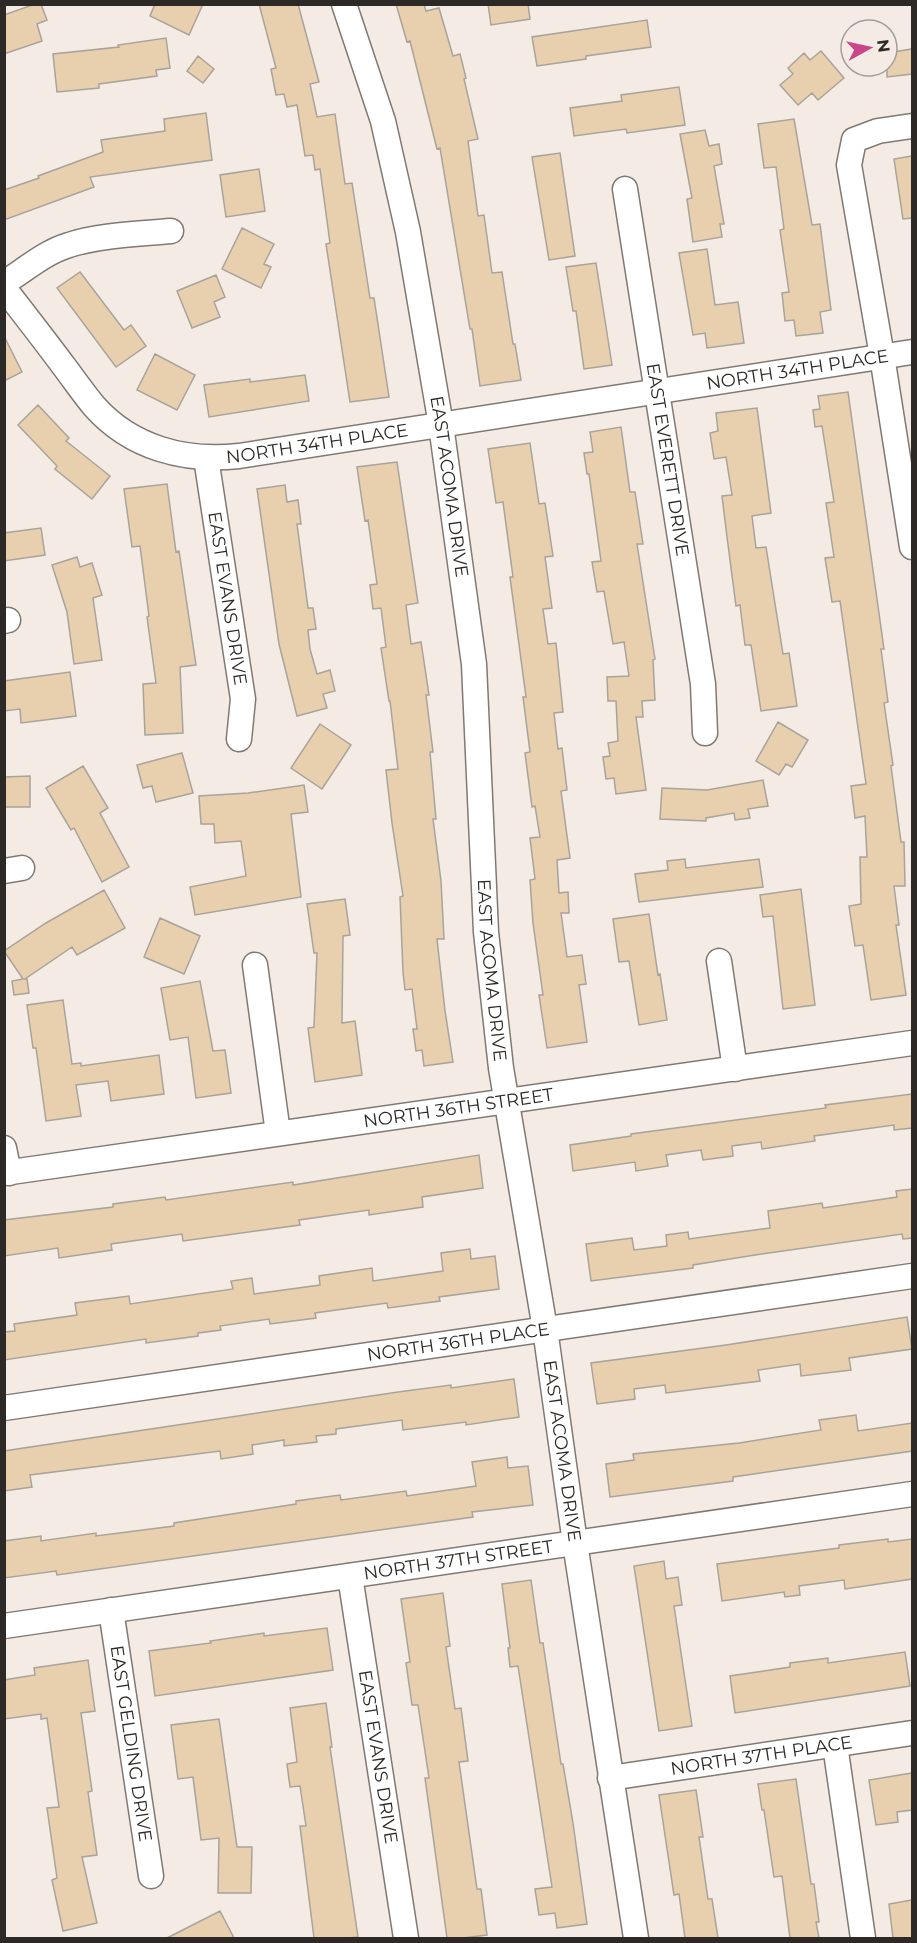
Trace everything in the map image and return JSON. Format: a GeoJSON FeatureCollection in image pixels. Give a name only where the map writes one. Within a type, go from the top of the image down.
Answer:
{"type":"FeatureCollection","features":[{"type":"Feature","properties":{"kind":"street","name":"EAST ACOMA DRIVE"},"geometry":{"type":"LineString","coordinates":[[344,4],[383,121],[408,232],[441,425],[474,664],[486,932],[506,1102],[545,1329],[610,1778],[636,1938]]}},
{"type":"Feature","properties":{"kind":"street"},"geometry":{"type":"LineString","coordinates":[[912,126],[878,131],[854,140],[849,165],[912,547]]}},
{"type":"Feature","properties":{"kind":"street","name":"EAST EVERETT DRIVE"},"geometry":{"type":"LineString","coordinates":[[625,189],[703,684],[705,733]]}},
{"type":"Feature","properties":{"kind":"street"},"geometry":{"type":"LineString","coordinates":[[4,283],[40,258],[68,244],[171,231]]}},
{"type":"Feature","properties":{"kind":"street","name":"NORTH 34TH PLACE"},"geometry":{"type":"LineString","coordinates":[[4,288],[94,406],[113,424],[134,439],[166,452],[206,458],[239,456],[912,352]]}},
{"type":"Feature","properties":{"kind":"street","name":"EAST EVANS DRIVE"},"geometry":{"type":"LineString","coordinates":[[206,458],[243,699],[239,739]]}},
{"type":"Feature","properties":{"kind":"street"},"geometry":{"type":"LineString","coordinates":[[719,961],[735,1069]]}},
{"type":"Feature","properties":{"kind":"street"},"geometry":{"type":"LineString","coordinates":[[255,965],[279,1133]]}},
{"type":"Feature","properties":{"kind":"street","name":"NORTH 36TH STREET"},"geometry":{"type":"LineString","coordinates":[[7,1173],[912,1043]]}},
{"type":"Feature","properties":{"kind":"street"},"geometry":{"type":"LineString","coordinates":[[4,1148],[7,1173]]}},
{"type":"Feature","properties":{"kind":"street","name":"NORTH 36TH PLACE"},"geometry":{"type":"LineString","coordinates":[[4,1408],[912,1276]]}},
{"type":"Feature","properties":{"kind":"street","name":"NORTH 37TH STREET"},"geometry":{"type":"LineString","coordinates":[[4,1626],[912,1494]]}},
{"type":"Feature","properties":{"kind":"street","name":"EAST EVANS DRIVE"},"geometry":{"type":"LineString","coordinates":[[350,1576],[406,1938]]}},
{"type":"Feature","properties":{"kind":"street","name":"EAST GELDING DRIVE"},"geometry":{"type":"LineString","coordinates":[[111,1610],[151,1876]]}},
{"type":"Feature","properties":{"kind":"street","name":"NORTH 37TH PLACE"},"geometry":{"type":"LineString","coordinates":[[610,1778],[912,1733]]}},
{"type":"Feature","properties":{"kind":"street"},"geometry":{"type":"LineString","coordinates":[[835,1744],[863,1938]]}},
{"type":"Feature","properties":{"kind":"building"},"geometry":{"type":"Polygon","coordinates":[[[41,4],[47,20],[37,24],[42,41],[4,54],[4,15],[41,4]]]}},
{"type":"Feature","properties":{"kind":"building"},"geometry":{"type":"Polygon","coordinates":[[[155,4],[203,4],[189,35],[150,16],[155,4]]]}},
{"type":"Feature","properties":{"kind":"building"},"geometry":{"type":"Polygon","coordinates":[[[259,4],[298,4],[319,82],[310,84],[317,117],[335,114],[345,184],[352,183],[370,298],[374,298],[389,397],[350,402],[326,244],[330,243],[320,169],[315,170],[313,155],[305,156],[297,105],[287,107],[284,94],[276,95],[271,69],[276,68],[259,4]]]}},
{"type":"Feature","properties":{"kind":"building"},"geometry":{"type":"Polygon","coordinates":[[[396,4],[424,4],[426,11],[439,8],[453,56],[460,54],[478,139],[468,141],[478,216],[484,215],[492,273],[502,272],[521,380],[480,386],[440,148],[437,149],[410,41],[407,42],[396,4]]]}},
{"type":"Feature","properties":{"kind":"building"},"geometry":{"type":"Polygon","coordinates":[[[488,4],[528,4],[530,19],[491,25],[488,4]]]}},
{"type":"Feature","properties":{"kind":"building"},"geometry":{"type":"Polygon","coordinates":[[[647,20],[651,47],[586,56],[586,59],[537,66],[532,37],[647,20]]]}},
{"type":"Feature","properties":{"kind":"building"},"geometry":{"type":"Polygon","coordinates":[[[166,38],[170,68],[156,70],[157,76],[99,84],[99,88],[57,92],[53,54],[119,47],[118,45],[166,38]]]}},
{"type":"Feature","properties":{"kind":"building"},"geometry":{"type":"Polygon","coordinates":[[[912,49],[912,74],[899,76],[899,51],[912,49]]]}},
{"type":"Feature","properties":{"kind":"building"},"geometry":{"type":"Polygon","coordinates":[[[821,51],[839,72],[839,78],[844,78],[818,100],[812,93],[798,105],[780,85],[793,74],[788,68],[804,53],[810,60],[821,51]]]}},
{"type":"Feature","properties":{"kind":"building"},"geometry":{"type":"Polygon","coordinates":[[[198,56],[214,69],[203,83],[187,71],[198,56]]]}},
{"type":"Feature","properties":{"kind":"building"},"geometry":{"type":"Polygon","coordinates":[[[679,87],[685,125],[627,133],[626,129],[574,136],[570,108],[622,101],[621,95],[679,87]]]}},
{"type":"Feature","properties":{"kind":"building"},"geometry":{"type":"Polygon","coordinates":[[[206,113],[212,160],[90,177],[94,187],[4,220],[4,190],[103,152],[101,140],[165,131],[164,119],[206,113]]]}},
{"type":"Feature","properties":{"kind":"building"},"geometry":{"type":"Polygon","coordinates":[[[794,119],[812,225],[820,224],[831,310],[820,312],[823,333],[796,336],[794,320],[785,321],[782,293],[789,292],[780,230],[784,229],[776,167],[764,168],[758,124],[794,119]]]}},
{"type":"Feature","properties":{"kind":"building"},"geometry":{"type":"Polygon","coordinates":[[[705,130],[709,146],[719,144],[722,164],[714,166],[724,224],[720,224],[722,237],[693,242],[687,199],[692,198],[680,134],[705,130]]]}},
{"type":"Feature","properties":{"kind":"building"},"geometry":{"type":"Polygon","coordinates":[[[560,153],[575,256],[549,260],[532,157],[560,153]]]}},
{"type":"Feature","properties":{"kind":"building"},"geometry":{"type":"Polygon","coordinates":[[[912,156],[912,218],[903,219],[894,159],[912,156]]]}},
{"type":"Feature","properties":{"kind":"building"},"geometry":{"type":"Polygon","coordinates":[[[259,169],[265,211],[226,217],[220,175],[259,169]]]}},
{"type":"Feature","properties":{"kind":"building"},"geometry":{"type":"Polygon","coordinates":[[[242,228],[274,244],[264,264],[271,267],[261,288],[222,269],[242,228]]]}},
{"type":"Feature","properties":{"kind":"building"},"geometry":{"type":"Polygon","coordinates":[[[707,249],[715,305],[738,302],[744,343],[707,348],[705,333],[693,335],[679,253],[707,249]]]}},
{"type":"Feature","properties":{"kind":"building"},"geometry":{"type":"Polygon","coordinates":[[[596,263],[612,365],[584,369],[576,311],[573,311],[566,267],[596,263]]]}},
{"type":"Feature","properties":{"kind":"building"},"geometry":{"type":"Polygon","coordinates":[[[80,272],[124,330],[131,325],[146,346],[116,367],[57,288],[80,272]]]}},
{"type":"Feature","properties":{"kind":"building"},"geometry":{"type":"Polygon","coordinates":[[[216,275],[225,297],[214,302],[220,317],[192,328],[177,291],[216,275]]]}},
{"type":"Feature","properties":{"kind":"building"},"geometry":{"type":"Polygon","coordinates":[[[4,336],[22,372],[4,381],[4,336]]]}},
{"type":"Feature","properties":{"kind":"building"},"geometry":{"type":"Polygon","coordinates":[[[155,354],[195,375],[177,410],[137,390],[155,354]]]}},
{"type":"Feature","properties":{"kind":"building"},"geometry":{"type":"Polygon","coordinates":[[[305,375],[309,401],[209,417],[204,385],[305,375]]]}},
{"type":"Feature","properties":{"kind":"building"},"geometry":{"type":"Polygon","coordinates":[[[848,392],[884,649],[881,649],[888,702],[884,703],[901,842],[904,842],[905,886],[894,886],[899,925],[896,925],[906,995],[871,1000],[863,945],[855,946],[849,906],[861,904],[860,857],[867,857],[865,816],[855,818],[851,786],[866,784],[840,601],[832,602],[825,558],[834,557],[826,503],[834,502],[822,426],[815,427],[813,410],[820,409],[818,396],[848,392]]]}},
{"type":"Feature","properties":{"kind":"building"},"geometry":{"type":"Polygon","coordinates":[[[38,405],[69,438],[66,441],[110,476],[92,499],[55,469],[57,466],[18,425],[38,405]]]}},
{"type":"Feature","properties":{"kind":"building"},"geometry":{"type":"Polygon","coordinates":[[[757,408],[771,513],[752,516],[756,548],[766,547],[783,654],[789,653],[797,706],[761,711],[751,645],[745,645],[740,605],[736,606],[722,496],[732,495],[726,457],[714,459],[710,433],[718,431],[716,413],[757,408]]]}},
{"type":"Feature","properties":{"kind":"building"},"geometry":{"type":"Polygon","coordinates":[[[621,427],[630,492],[635,492],[643,544],[637,544],[655,659],[653,660],[655,700],[642,701],[643,717],[636,717],[646,790],[616,794],[614,778],[606,779],[603,757],[610,756],[608,743],[618,741],[616,701],[608,701],[607,677],[629,676],[624,642],[613,644],[604,591],[597,592],[592,562],[601,561],[584,453],[593,452],[590,432],[621,427]]]}},
{"type":"Feature","properties":{"kind":"building"},"geometry":{"type":"Polygon","coordinates":[[[530,443],[539,504],[545,503],[553,556],[545,557],[552,608],[543,609],[548,644],[556,643],[563,712],[554,713],[558,749],[562,748],[567,790],[561,791],[570,858],[557,860],[559,893],[568,892],[569,913],[561,913],[567,957],[582,955],[586,984],[579,985],[587,1042],[547,1048],[539,995],[543,995],[533,923],[530,880],[535,879],[530,838],[540,837],[535,806],[532,807],[525,753],[530,752],[523,697],[526,697],[510,577],[513,577],[503,502],[496,503],[488,449],[530,443]]]}},
{"type":"Feature","properties":{"kind":"building"},"geometry":{"type":"Polygon","coordinates":[[[397,462],[418,603],[406,605],[411,644],[421,642],[429,695],[426,695],[433,752],[430,752],[436,819],[433,819],[441,881],[444,939],[437,939],[453,1062],[424,1066],[422,1050],[416,1051],[413,1029],[417,1029],[412,989],[405,990],[400,897],[403,896],[386,770],[398,769],[381,648],[386,647],[381,608],[373,609],[370,585],[377,584],[368,520],[365,521],[357,467],[397,462]]]}},
{"type":"Feature","properties":{"kind":"building"},"geometry":{"type":"Polygon","coordinates":[[[167,484],[176,552],[179,551],[196,665],[180,667],[183,733],[145,735],[143,684],[156,683],[140,546],[132,547],[124,489],[167,484]]]}},
{"type":"Feature","properties":{"kind":"building"},"geometry":{"type":"Polygon","coordinates":[[[285,485],[287,502],[298,500],[301,524],[297,524],[308,608],[313,608],[316,629],[308,630],[310,649],[317,674],[330,670],[335,691],[323,694],[327,708],[297,716],[279,644],[257,489],[285,485]]]}},
{"type":"Feature","properties":{"kind":"building"},"geometry":{"type":"Polygon","coordinates":[[[41,528],[45,555],[4,561],[4,533],[41,528]]]}},
{"type":"Feature","properties":{"kind":"building"},"geometry":{"type":"Polygon","coordinates":[[[77,557],[80,567],[92,563],[102,595],[93,598],[102,660],[74,664],[67,612],[52,565],[77,557]]]}},
{"type":"Feature","properties":{"kind":"building"},"geometry":{"type":"Polygon","coordinates":[[[70,672],[76,716],[21,723],[20,709],[4,711],[4,681],[70,672]]]}},
{"type":"Feature","properties":{"kind":"building"},"geometry":{"type":"Polygon","coordinates":[[[778,722],[808,740],[792,767],[786,764],[779,775],[756,761],[778,722]]]}},
{"type":"Feature","properties":{"kind":"building"},"geometry":{"type":"Polygon","coordinates":[[[320,724],[351,745],[322,789],[291,768],[320,724]]]}},
{"type":"Feature","properties":{"kind":"building"},"geometry":{"type":"Polygon","coordinates":[[[182,753],[193,793],[156,802],[152,786],[143,788],[137,765],[182,753]]]}},
{"type":"Feature","properties":{"kind":"building"},"geometry":{"type":"Polygon","coordinates":[[[83,766],[108,808],[100,813],[129,867],[102,882],[74,828],[71,830],[46,788],[83,766]]]}},
{"type":"Feature","properties":{"kind":"building"},"geometry":{"type":"Polygon","coordinates":[[[30,776],[30,807],[4,807],[4,777],[30,776]]]}},
{"type":"Feature","properties":{"kind":"building"},"geometry":{"type":"Polygon","coordinates":[[[763,780],[768,806],[748,809],[750,818],[735,820],[734,813],[706,818],[706,821],[660,819],[662,788],[707,790],[763,780]]]}},
{"type":"Feature","properties":{"kind":"building"},"geometry":{"type":"Polygon","coordinates":[[[304,785],[308,812],[291,814],[301,897],[195,915],[190,887],[246,876],[241,841],[215,843],[214,824],[201,824],[199,796],[248,793],[304,785]]]}},
{"type":"Feature","properties":{"kind":"building"},"geometry":{"type":"Polygon","coordinates":[[[685,859],[686,868],[759,859],[763,887],[639,902],[635,874],[668,870],[667,861],[685,859]]]}},
{"type":"Feature","properties":{"kind":"building"},"geometry":{"type":"Polygon","coordinates":[[[801,889],[815,1005],[783,1009],[773,916],[763,917],[760,895],[801,889]]]}},
{"type":"Feature","properties":{"kind":"building"},"geometry":{"type":"Polygon","coordinates":[[[104,890],[125,928],[77,955],[72,947],[25,979],[27,979],[29,993],[14,995],[12,981],[23,979],[4,951],[46,923],[104,890]]]}},
{"type":"Feature","properties":{"kind":"building"},"geometry":{"type":"Polygon","coordinates":[[[345,899],[350,935],[343,936],[342,1023],[355,1021],[362,1075],[315,1082],[308,1028],[314,1027],[317,953],[314,953],[307,904],[345,899]]]}},
{"type":"Feature","properties":{"kind":"building"},"geometry":{"type":"Polygon","coordinates":[[[649,914],[667,1020],[639,1025],[629,961],[619,962],[613,919],[649,914]]]}},
{"type":"Feature","properties":{"kind":"building"},"geometry":{"type":"Polygon","coordinates":[[[160,918],[200,936],[184,974],[144,957],[160,918]]]}},
{"type":"Feature","properties":{"kind":"building"},"geometry":{"type":"Polygon","coordinates":[[[200,981],[213,1051],[225,1050],[231,1093],[196,1098],[188,1037],[170,1040],[161,988],[200,981]]]}},
{"type":"Feature","properties":{"kind":"building"},"geometry":{"type":"Polygon","coordinates":[[[63,1000],[72,1064],[81,1063],[81,1066],[159,1055],[164,1094],[111,1101],[108,1081],[76,1085],[81,1116],[46,1121],[36,1048],[33,1048],[27,1005],[63,1000]]]}},
{"type":"Feature","properties":{"kind":"building"},"geometry":{"type":"Polygon","coordinates":[[[912,1094],[912,1128],[894,1130],[894,1125],[814,1136],[815,1141],[762,1149],[761,1142],[732,1146],[733,1156],[703,1160],[701,1150],[666,1155],[668,1166],[636,1171],[635,1162],[573,1171],[570,1145],[631,1136],[631,1134],[826,1108],[825,1105],[912,1094]]]}},
{"type":"Feature","properties":{"kind":"building"},"geometry":{"type":"Polygon","coordinates":[[[479,1155],[483,1188],[422,1197],[423,1207],[369,1215],[369,1210],[299,1220],[300,1225],[183,1241],[182,1234],[111,1244],[112,1250],[59,1258],[58,1248],[4,1256],[4,1220],[113,1207],[113,1204],[165,1197],[166,1200],[293,1182],[293,1185],[479,1155]]]}},
{"type":"Feature","properties":{"kind":"building"},"geometry":{"type":"Polygon","coordinates":[[[912,1189],[912,1238],[903,1239],[902,1234],[693,1265],[693,1268],[591,1281],[586,1244],[632,1238],[634,1250],[667,1246],[666,1235],[688,1232],[689,1239],[770,1228],[768,1211],[822,1203],[823,1208],[897,1197],[896,1191],[912,1189]]]}},
{"type":"Feature","properties":{"kind":"building"},"geometry":{"type":"Polygon","coordinates":[[[470,1249],[471,1259],[495,1256],[499,1289],[439,1297],[440,1301],[388,1308],[387,1303],[315,1313],[316,1318],[270,1324],[269,1319],[220,1326],[221,1330],[198,1333],[198,1336],[146,1343],[146,1339],[4,1360],[4,1332],[15,1331],[14,1324],[77,1315],[75,1303],[129,1296],[130,1304],[233,1289],[231,1281],[252,1278],[254,1294],[320,1285],[319,1276],[372,1268],[373,1281],[443,1271],[441,1253],[470,1249]]]}},
{"type":"Feature","properties":{"kind":"building"},"geometry":{"type":"Polygon","coordinates":[[[907,1317],[912,1349],[849,1358],[851,1370],[801,1376],[800,1364],[758,1370],[760,1381],[666,1393],[665,1385],[634,1389],[635,1399],[597,1404],[591,1363],[907,1317]]]}},
{"type":"Feature","properties":{"kind":"building"},"geometry":{"type":"Polygon","coordinates":[[[514,1379],[519,1417],[466,1425],[466,1422],[403,1430],[402,1420],[336,1429],[336,1434],[316,1436],[317,1442],[284,1446],[284,1440],[252,1445],[253,1454],[221,1459],[220,1451],[30,1475],[32,1487],[4,1491],[4,1451],[398,1392],[451,1385],[451,1388],[514,1379]]]}},
{"type":"Feature","properties":{"kind":"building"},"geometry":{"type":"Polygon","coordinates":[[[856,1415],[858,1431],[912,1423],[912,1451],[733,1477],[733,1481],[610,1497],[606,1464],[634,1460],[633,1454],[739,1443],[821,1430],[819,1420],[856,1415]]]}},
{"type":"Feature","properties":{"kind":"building"},"geometry":{"type":"Polygon","coordinates":[[[507,1457],[508,1468],[528,1466],[533,1505],[472,1512],[473,1517],[57,1575],[56,1571],[4,1578],[4,1541],[41,1536],[41,1541],[174,1526],[174,1523],[340,1495],[341,1500],[406,1491],[407,1496],[476,1486],[472,1462],[507,1457]]]}},
{"type":"Feature","properties":{"kind":"building"},"geometry":{"type":"Polygon","coordinates":[[[888,1539],[888,1542],[912,1539],[912,1579],[845,1589],[844,1580],[799,1586],[800,1595],[785,1597],[784,1592],[722,1601],[717,1564],[839,1548],[839,1545],[888,1539]]]}},
{"type":"Feature","properties":{"kind":"building"},"geometry":{"type":"Polygon","coordinates":[[[664,1561],[666,1579],[678,1577],[682,1605],[674,1606],[692,1726],[659,1731],[634,1566],[664,1561]]]}},
{"type":"Feature","properties":{"kind":"building"},"geometry":{"type":"Polygon","coordinates":[[[531,1580],[540,1643],[543,1643],[561,1764],[563,1764],[573,1823],[587,1924],[557,1928],[555,1913],[539,1915],[535,1889],[552,1887],[518,1666],[510,1667],[508,1648],[510,1648],[502,1584],[531,1580]]]}},
{"type":"Feature","properties":{"kind":"building"},"geometry":{"type":"Polygon","coordinates":[[[443,1593],[450,1646],[446,1647],[455,1709],[461,1708],[468,1761],[459,1762],[477,1889],[481,1889],[487,1935],[463,1938],[447,1938],[425,1778],[429,1778],[418,1705],[412,1705],[406,1663],[410,1662],[401,1599],[443,1593]]]}},
{"type":"Feature","properties":{"kind":"building"},"geometry":{"type":"Polygon","coordinates":[[[327,1628],[333,1670],[155,1696],[149,1651],[264,1633],[264,1636],[327,1628]]]}},
{"type":"Feature","properties":{"kind":"building"},"geometry":{"type":"Polygon","coordinates":[[[905,1652],[910,1686],[735,1713],[730,1676],[790,1667],[790,1663],[828,1658],[828,1663],[905,1652]]]}},
{"type":"Feature","properties":{"kind":"building"},"geometry":{"type":"Polygon","coordinates":[[[88,1660],[95,1711],[81,1713],[92,1791],[88,1792],[97,1855],[82,1857],[97,1923],[63,1931],[52,1880],[57,1878],[47,1808],[59,1807],[47,1718],[41,1719],[41,1714],[4,1719],[4,1680],[35,1675],[34,1668],[88,1660]]]}},
{"type":"Feature","properties":{"kind":"building"},"geometry":{"type":"Polygon","coordinates":[[[326,1703],[332,1747],[330,1747],[358,1937],[314,1938],[300,1826],[306,1826],[300,1786],[290,1787],[287,1764],[297,1762],[290,1708],[326,1703]]]}},
{"type":"Feature","properties":{"kind":"building"},"geometry":{"type":"Polygon","coordinates":[[[219,1719],[237,1847],[252,1847],[251,1893],[218,1893],[219,1838],[201,1840],[193,1777],[178,1779],[171,1725],[219,1719]]]}},
{"type":"Feature","properties":{"kind":"building"},"geometry":{"type":"Polygon","coordinates":[[[912,1773],[912,1810],[897,1812],[898,1822],[876,1825],[869,1780],[912,1773]]]}},
{"type":"Feature","properties":{"kind":"building"},"geometry":{"type":"Polygon","coordinates":[[[796,1779],[811,1884],[814,1884],[819,1938],[790,1938],[782,1876],[774,1877],[758,1784],[796,1779]]]}},
{"type":"Feature","properties":{"kind":"building"},"geometry":{"type":"Polygon","coordinates":[[[696,1790],[703,1837],[699,1837],[708,1899],[712,1899],[718,1938],[685,1938],[679,1894],[674,1895],[659,1795],[696,1790]]]}},
{"type":"Feature","properties":{"kind":"building"},"geometry":{"type":"Polygon","coordinates":[[[912,1900],[912,1938],[893,1938],[889,1904],[912,1900]]]}},
{"type":"Feature","properties":{"kind":"building"},"geometry":{"type":"Polygon","coordinates":[[[220,1911],[234,1938],[167,1938],[220,1911]]]}}]}
